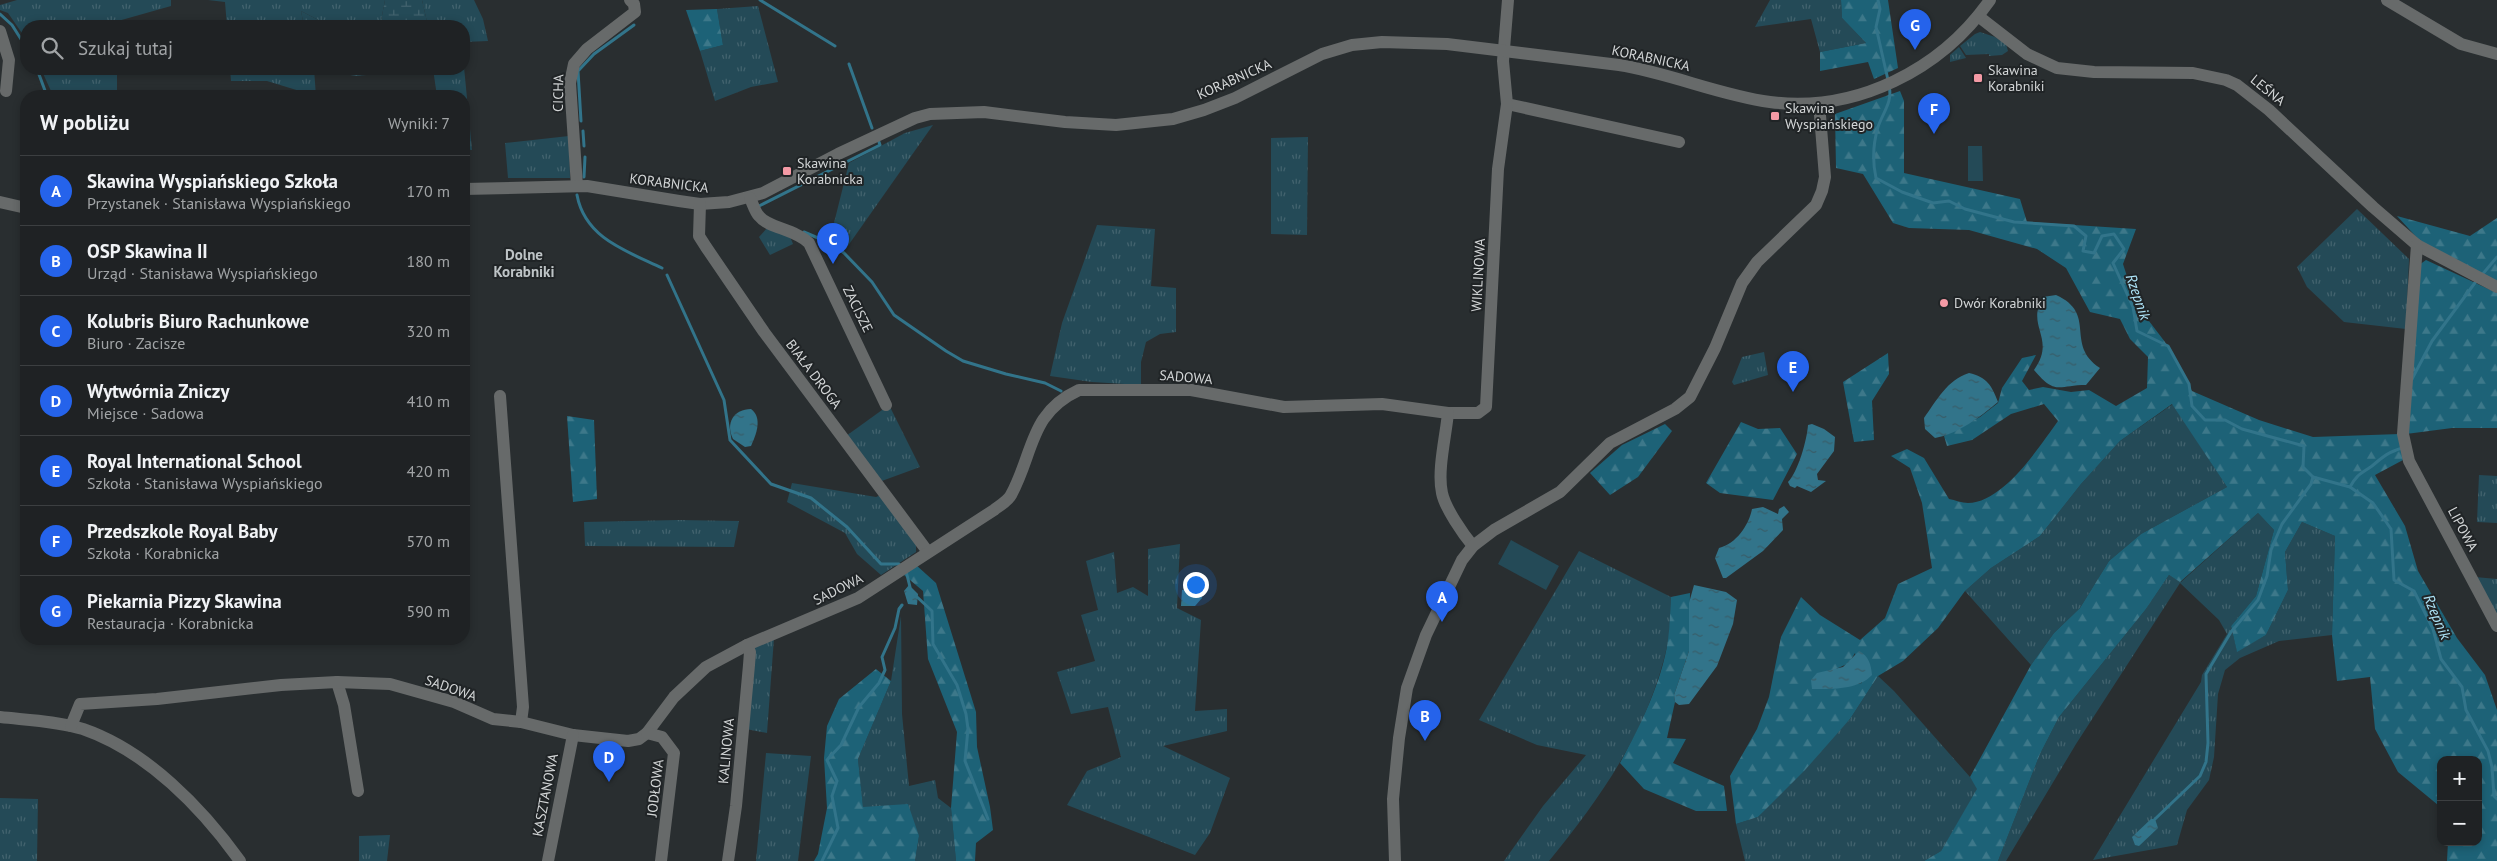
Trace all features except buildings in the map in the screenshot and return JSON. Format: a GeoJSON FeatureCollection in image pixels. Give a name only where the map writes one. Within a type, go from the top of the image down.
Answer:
{"type":"FeatureCollection","features":[{"type":"Feature","properties":{"kind":"street","name":"CICHA"},"geometry":{"type":"LineString","coordinates":[[577,186],[570,83],[574,64],[587,49],[636,12],[634,4],[630,0]]}},
{"type":"Feature","properties":{"kind":"street","name":"WIKLINOWA"},"geometry":{"type":"LineString","coordinates":[[1448,413],[1478,413],[1486,406],[1498,168],[1507,104],[1504,52],[1508,0]]}},
{"type":"Feature","properties":{"kind":"street","name":"KORABNICKA"},"geometry":{"type":"LineString","coordinates":[[470,189],[577,186],[700,204],[730,202],[750,198],[914,118],[930,114],[984,112],[1092,124],[1142,123],[1173,119],[1204,110],[1234,98],[1322,54],[1352,45],[1382,42],[1447,44],[1642,68],[1771,102],[1819,103],[1877,90],[1904,77],[1954,41],[1978,16],[1990,0]]}},
{"type":"Feature","properties":{"kind":"street"},"geometry":{"type":"LineString","coordinates":[[2387,0],[2460,44],[2497,54]]}},
{"type":"Feature","properties":{"kind":"street","name":"LEŚNA"},"geometry":{"type":"LineString","coordinates":[[1978,16],[2027,54],[2057,68],[2079,71],[2193,73],[2216,77],[2237,85],[2269,110],[2373,207],[2417,245],[2497,287]]}},
{"type":"Feature","properties":{"kind":"street"},"geometry":{"type":"LineString","coordinates":[[0,32],[9,60],[6,91]]}},
{"type":"Feature","properties":{"kind":"street"},"geometry":{"type":"LineString","coordinates":[[1396,861],[1393,799],[1399,738],[1407,688],[1426,635],[1453,576],[1473,546],[1494,530],[1560,492],[1610,443],[1675,409],[1690,397],[1715,348],[1742,283],[1758,262],[1816,205],[1825,177],[1819,103]]}},
{"type":"Feature","properties":{"kind":"street"},"geometry":{"type":"LineString","coordinates":[[1507,104],[1679,142]]}},
{"type":"Feature","properties":{"kind":"street","name":"ZACISZE"},"geometry":{"type":"LineString","coordinates":[[750,198],[758,216],[765,222],[792,231],[808,243],[886,405]]}},
{"type":"Feature","properties":{"kind":"street"},"geometry":{"type":"LineString","coordinates":[[0,202],[20,207]]}},
{"type":"Feature","properties":{"kind":"street","name":"BIAŁA DROGA"},"geometry":{"type":"LineString","coordinates":[[700,204],[699,236],[706,247],[764,332],[928,552]]}},
{"type":"Feature","properties":{"kind":"street","name":"LIPOWA"},"geometry":{"type":"LineString","coordinates":[[2417,245],[2403,434],[2409,461],[2497,626]]}},
{"type":"Feature","properties":{"kind":"street","name":"SADOWA"},"geometry":{"type":"LineString","coordinates":[[71,726],[80,704],[157,699],[281,685],[337,682],[390,684],[454,702],[493,719],[521,722],[573,735],[628,741],[639,739],[647,732],[674,697],[706,667],[747,644],[858,598],[994,510],[1011,496],[1032,439],[1051,408],[1062,398],[1079,390],[1191,390],[1284,407],[1382,404],[1448,413]]}},
{"type":"Feature","properties":{"kind":"street"},"geometry":{"type":"LineString","coordinates":[[500,396],[523,707],[521,722]]}},
{"type":"Feature","properties":{"kind":"street"},"geometry":{"type":"LineString","coordinates":[[1448,413],[1442,470],[1442,494],[1463,535],[1473,546]]}},
{"type":"Feature","properties":{"kind":"street","name":"KALINOWA"},"geometry":{"type":"LineString","coordinates":[[728,861],[738,788],[749,665],[750,652],[747,644]]}},
{"type":"Feature","properties":{"kind":"street"},"geometry":{"type":"LineString","coordinates":[[337,682],[344,705],[358,791]]}},
{"type":"Feature","properties":{"kind":"street"},"geometry":{"type":"LineString","coordinates":[[0,717],[71,726],[114,743],[153,770],[204,817],[240,861]]}},
{"type":"Feature","properties":{"kind":"street","name":"JODŁOWA"},"geometry":{"type":"LineString","coordinates":[[647,732],[662,737],[674,753],[661,861]]}},
{"type":"Feature","properties":{"kind":"street","name":"KASZTANOWA"},"geometry":{"type":"LineString","coordinates":[[548,861],[573,735]]}},
{"type":"Feature","properties":{"kind":"green space"},"geometry":{"type":"Polygon","coordinates":[[[17,0],[171,0],[171,6],[122,20],[20,20],[20,30],[8,13],[0,10],[0,5],[17,0]]]}},
{"type":"Feature","properties":{"kind":"green space"},"geometry":{"type":"Polygon","coordinates":[[[208,0],[385,0],[381,20],[318,20],[301,11],[303,20],[226,20],[225,2],[208,0]]]}},
{"type":"Feature","properties":{"kind":"green space"},"geometry":{"type":"Polygon","coordinates":[[[385,0],[422,0],[427,20],[381,20],[385,0]]]}},
{"type":"Feature","properties":{"kind":"green space"},"geometry":{"type":"Polygon","coordinates":[[[422,0],[474,0],[483,19],[488,41],[470,42],[470,20],[427,20],[422,0]]]}},
{"type":"Feature","properties":{"kind":"green space"},"geometry":{"type":"Polygon","coordinates":[[[1770,0],[1841,0],[1842,18],[1866,43],[1820,52],[1811,19],[1755,27],[1770,0]]]}},
{"type":"Feature","properties":{"kind":"green space"},"geometry":{"type":"Polygon","coordinates":[[[1841,0],[1888,0],[1898,68],[1874,79],[1868,62],[1820,71],[1820,52],[1866,43],[1842,18],[1841,0]]]}},
{"type":"Feature","properties":{"kind":"green space"},"geometry":{"type":"Polygon","coordinates":[[[758,6],[778,82],[751,87],[715,101],[700,51],[723,45],[717,9],[758,6]]]}},
{"type":"Feature","properties":{"kind":"green space"},"geometry":{"type":"Polygon","coordinates":[[[717,9],[723,45],[700,51],[686,10],[717,9]]]}},
{"type":"Feature","properties":{"kind":"green space"},"geometry":{"type":"Polygon","coordinates":[[[301,11],[318,20],[303,20],[301,11]]]}},
{"type":"Feature","properties":{"kind":"green space"},"geometry":{"type":"Polygon","coordinates":[[[1980,32],[1995,37],[2006,44],[2008,51],[2002,55],[1966,55],[1960,46],[1980,32]]]}},
{"type":"Feature","properties":{"kind":"green space"},"geometry":{"type":"Polygon","coordinates":[[[1959,47],[1966,58],[1950,62],[1950,55],[1959,47]]]}},
{"type":"Feature","properties":{"kind":"green space"},"geometry":{"type":"Polygon","coordinates":[[[44,75],[117,75],[117,90],[51,90],[44,75]]]}},
{"type":"Feature","properties":{"kind":"green space"},"geometry":{"type":"Polygon","coordinates":[[[230,75],[314,75],[316,90],[296,90],[267,81],[231,81],[230,75]]]}},
{"type":"Feature","properties":{"kind":"green space"},"geometry":{"type":"Polygon","coordinates":[[[434,75],[465,75],[466,90],[436,90],[434,75]]]}},
{"type":"Feature","properties":{"kind":"green space"},"geometry":{"type":"Polygon","coordinates":[[[1900,91],[1904,101],[1904,173],[2020,199],[2027,222],[2136,229],[2123,264],[2136,304],[2165,342],[2192,391],[2259,420],[2313,437],[2400,434],[2403,460],[2375,475],[2405,526],[2418,571],[2457,638],[2485,675],[2497,710],[2497,861],[2447,861],[2448,846],[2482,846],[2482,756],[2437,756],[2437,804],[2398,772],[2375,729],[2370,677],[2337,681],[2332,635],[2335,536],[2302,522],[2285,552],[2288,590],[2266,635],[2237,652],[2231,626],[2256,596],[2274,530],[2258,513],[2180,582],[2169,575],[2146,609],[2059,717],[2040,754],[1998,861],[1924,861],[1941,851],[1977,789],[1970,777],[2031,665],[2054,633],[2080,608],[2109,561],[2141,534],[2227,487],[2172,404],[2120,441],[2081,484],[2040,536],[1991,568],[1965,591],[1938,628],[1903,661],[1878,676],[1850,719],[1805,770],[1758,817],[1736,824],[1730,776],[1757,729],[1769,697],[1781,637],[1801,597],[1820,615],[1860,640],[1885,618],[1898,584],[1932,568],[1922,503],[1910,468],[1891,456],[1907,449],[1924,458],[1949,499],[1963,503],[1981,500],[1995,493],[2019,471],[2058,421],[2044,404],[2011,414],[1972,440],[1947,446],[1944,436],[1980,417],[1998,403],[2002,388],[2022,358],[2036,355],[2022,381],[2029,390],[2043,387],[2071,392],[2089,390],[2116,406],[2147,388],[2148,357],[2130,339],[2120,319],[2090,312],[2066,268],[2037,249],[1969,230],[1909,228],[1893,223],[1863,174],[1836,168],[1835,114],[1900,91]],[[1855,653],[1849,663],[1836,669],[1836,688],[1862,683],[1855,653]]]}},
{"type":"Feature","properties":{"kind":"green space"},"geometry":{"type":"Polygon","coordinates":[[[933,125],[845,250],[830,239],[849,163],[905,133],[933,125]]]}},
{"type":"Feature","properties":{"kind":"green space"},"geometry":{"type":"Polygon","coordinates":[[[470,129],[472,150],[470,150],[470,129]]]}},
{"type":"Feature","properties":{"kind":"green space"},"geometry":{"type":"Polygon","coordinates":[[[569,136],[570,178],[508,178],[505,143],[569,136]]]}},
{"type":"Feature","properties":{"kind":"green space"},"geometry":{"type":"Polygon","coordinates":[[[1308,137],[1307,235],[1271,234],[1271,138],[1308,137]]]}},
{"type":"Feature","properties":{"kind":"green space"},"geometry":{"type":"Polygon","coordinates":[[[1968,146],[1982,146],[1983,181],[1968,181],[1968,146]]]}},
{"type":"Feature","properties":{"kind":"green space"},"geometry":{"type":"Polygon","coordinates":[[[2357,209],[2409,259],[2406,329],[2344,322],[2307,287],[2297,267],[2357,209]]]}},
{"type":"Feature","properties":{"kind":"green space"},"geometry":{"type":"Polygon","coordinates":[[[2397,216],[2470,236],[2497,218],[2497,282],[2420,241],[2397,216]]]}},
{"type":"Feature","properties":{"kind":"green space"},"geometry":{"type":"Polygon","coordinates":[[[1097,225],[1155,229],[1151,286],[1176,288],[1176,332],[1160,334],[1146,342],[1141,362],[1141,385],[1092,382],[1050,376],[1062,323],[1097,225]]]}},
{"type":"Feature","properties":{"kind":"green space"},"geometry":{"type":"Polygon","coordinates":[[[768,227],[789,234],[793,244],[770,255],[759,237],[768,227]]]}},
{"type":"Feature","properties":{"kind":"green space"},"geometry":{"type":"Polygon","coordinates":[[[2426,260],[2497,293],[2497,428],[2452,428],[2406,434],[2419,265],[2426,260]]]}},
{"type":"Feature","properties":{"kind":"green space"},"geometry":{"type":"Polygon","coordinates":[[[1764,352],[1768,375],[1734,385],[1732,382],[1742,357],[1764,352]]]}},
{"type":"Feature","properties":{"kind":"green space"},"geometry":{"type":"Polygon","coordinates":[[[1888,353],[1889,374],[1872,401],[1874,440],[1854,442],[1843,382],[1888,353]]]}},
{"type":"Feature","properties":{"kind":"green space"},"geometry":{"type":"Polygon","coordinates":[[[2173,404],[2227,487],[2141,534],[2109,561],[2080,608],[2054,633],[2031,665],[1965,591],[1991,568],[2040,536],[2081,484],[2120,441],[2173,404]]]}},
{"type":"Feature","properties":{"kind":"green space"},"geometry":{"type":"Polygon","coordinates":[[[889,405],[920,467],[879,482],[846,436],[889,405]]]}},
{"type":"Feature","properties":{"kind":"green space"},"geometry":{"type":"Polygon","coordinates":[[[567,416],[594,420],[597,499],[573,502],[567,416]]]}},
{"type":"Feature","properties":{"kind":"green space"},"geometry":{"type":"Polygon","coordinates":[[[1741,422],[1758,429],[1780,428],[1797,454],[1773,500],[1720,493],[1706,483],[1741,422]]]}},
{"type":"Feature","properties":{"kind":"green space"},"geometry":{"type":"Polygon","coordinates":[[[1665,424],[1672,431],[1638,477],[1610,495],[1590,473],[1622,445],[1665,424]]]}},
{"type":"Feature","properties":{"kind":"green space"},"geometry":{"type":"Polygon","coordinates":[[[2479,475],[2497,476],[2497,523],[2477,522],[2479,475]]]}},
{"type":"Feature","properties":{"kind":"green space"},"geometry":{"type":"Polygon","coordinates":[[[792,483],[876,497],[881,495],[916,545],[916,552],[881,575],[857,554],[845,533],[787,502],[792,483]]]}},
{"type":"Feature","properties":{"kind":"green space"},"geometry":{"type":"Polygon","coordinates":[[[2258,513],[2274,530],[2256,596],[2231,626],[2237,651],[2266,635],[2288,590],[2285,552],[2302,522],[2335,536],[2332,635],[2279,641],[2240,658],[2225,670],[2218,694],[2214,757],[2209,780],[2187,810],[2177,845],[2093,860],[2201,682],[2202,675],[2227,634],[2219,620],[2180,583],[2076,744],[2006,861],[1998,861],[2040,754],[2059,717],[2146,609],[2169,575],[2181,582],[2258,513]]]}},
{"type":"Feature","properties":{"kind":"green space"},"geometry":{"type":"Polygon","coordinates":[[[739,521],[734,547],[585,546],[584,522],[739,521]]]}},
{"type":"Feature","properties":{"kind":"green space"},"geometry":{"type":"Polygon","coordinates":[[[1511,540],[1559,566],[1546,590],[1498,564],[1511,540]]]}},
{"type":"Feature","properties":{"kind":"green space"},"geometry":{"type":"Polygon","coordinates":[[[1180,544],[1177,608],[1201,620],[1195,711],[1227,709],[1227,731],[1163,746],[1230,778],[1210,833],[1195,855],[1067,805],[1087,771],[1121,757],[1108,707],[1071,714],[1057,672],[1095,661],[1081,615],[1098,610],[1086,561],[1114,552],[1117,593],[1133,587],[1148,596],[1148,549],[1180,544]]]}},
{"type":"Feature","properties":{"kind":"green space"},"geometry":{"type":"Polygon","coordinates":[[[1579,551],[1671,597],[1668,642],[1660,673],[1637,731],[1622,759],[1588,811],[1549,861],[1504,861],[1543,806],[1586,755],[1537,745],[1479,720],[1579,551]]]}},
{"type":"Feature","properties":{"kind":"green space"},"geometry":{"type":"Polygon","coordinates":[[[916,565],[936,583],[976,712],[977,747],[993,830],[976,843],[975,861],[956,861],[951,808],[957,732],[928,659],[923,591],[904,575],[916,565]]]}},
{"type":"Feature","properties":{"kind":"green space"},"geometry":{"type":"Polygon","coordinates":[[[2475,577],[2497,579],[2497,619],[2475,577]]]}},
{"type":"Feature","properties":{"kind":"green space"},"geometry":{"type":"Polygon","coordinates":[[[1690,593],[1689,651],[1674,695],[1675,702],[1667,738],[1686,739],[1673,763],[1724,786],[1727,811],[1696,811],[1644,789],[1620,763],[1642,719],[1661,672],[1668,640],[1671,597],[1690,593]]]}},
{"type":"Feature","properties":{"kind":"green space"},"geometry":{"type":"Polygon","coordinates":[[[901,616],[902,714],[909,786],[935,780],[938,798],[951,808],[956,861],[915,861],[919,836],[863,808],[858,759],[891,681],[901,616]]]}},
{"type":"Feature","properties":{"kind":"green space"},"geometry":{"type":"Polygon","coordinates":[[[774,638],[767,733],[746,729],[753,648],[774,638]]]}},
{"type":"Feature","properties":{"kind":"green space"},"geometry":{"type":"Polygon","coordinates":[[[876,669],[891,681],[858,759],[863,807],[908,804],[919,836],[915,861],[814,861],[818,854],[827,808],[824,758],[827,726],[839,699],[876,669]]]}},
{"type":"Feature","properties":{"kind":"green space"},"geometry":{"type":"Polygon","coordinates":[[[1878,676],[1894,691],[1970,777],[1978,789],[1941,851],[1924,861],[1745,861],[1736,824],[1758,817],[1850,719],[1878,676]]]}},
{"type":"Feature","properties":{"kind":"green space"},"geometry":{"type":"Polygon","coordinates":[[[766,753],[811,756],[798,861],[756,861],[766,753]]]}},
{"type":"Feature","properties":{"kind":"green space"},"geometry":{"type":"Polygon","coordinates":[[[0,798],[38,799],[37,861],[0,861],[0,798]]]}},
{"type":"Feature","properties":{"kind":"green space"},"geometry":{"type":"Polygon","coordinates":[[[390,835],[387,861],[359,861],[359,836],[390,835]]]}},
{"type":"Feature","properties":{"kind":"water"},"geometry":{"type":"Polygon","coordinates":[[[2056,295],[2076,311],[2084,349],[2089,359],[2100,368],[2086,385],[2053,386],[2041,378],[2034,370],[2043,349],[2037,317],[2038,307],[2043,297],[2056,295]]]}},
{"type":"Feature","properties":{"kind":"water"},"geometry":{"type":"Polygon","coordinates":[[[1969,373],[1980,377],[1988,383],[1998,402],[1960,429],[1935,438],[1925,429],[1924,418],[1938,398],[1955,380],[1969,373]]]}},
{"type":"Feature","properties":{"kind":"water"},"geometry":{"type":"Polygon","coordinates":[[[751,409],[755,413],[758,422],[751,446],[745,447],[733,439],[730,428],[736,414],[740,411],[751,409]]]}},
{"type":"Feature","properties":{"kind":"water"},"geometry":{"type":"Polygon","coordinates":[[[1812,424],[1824,429],[1835,437],[1834,451],[1817,474],[1818,480],[1826,481],[1811,492],[1797,486],[1795,488],[1790,486],[1788,482],[1795,471],[1801,455],[1808,425],[1812,424]]]}},
{"type":"Feature","properties":{"kind":"water"},"geometry":{"type":"Polygon","coordinates":[[[1784,506],[1789,512],[1782,519],[1783,530],[1763,551],[1726,578],[1723,578],[1715,558],[1719,548],[1731,542],[1741,533],[1752,509],[1763,507],[1778,514],[1779,509],[1784,506]]]}},
{"type":"Feature","properties":{"kind":"water"},"geometry":{"type":"Polygon","coordinates":[[[909,585],[918,594],[917,605],[908,604],[904,591],[909,585]]]}},
{"type":"Feature","properties":{"kind":"water"},"geometry":{"type":"Polygon","coordinates":[[[1694,585],[1726,592],[1737,600],[1733,624],[1717,666],[1689,704],[1679,705],[1675,702],[1674,695],[1689,651],[1689,603],[1694,585]]]}},
{"type":"Feature","properties":{"kind":"water"},"geometry":{"type":"Polygon","coordinates":[[[1192,589],[1201,593],[1202,598],[1195,606],[1181,606],[1182,590],[1192,589]]]}},
{"type":"Feature","properties":{"kind":"water"},"geometry":{"type":"Polygon","coordinates":[[[1859,651],[1867,658],[1871,668],[1872,675],[1866,680],[1860,684],[1844,688],[1812,689],[1811,680],[1817,673],[1843,667],[1859,651]]]}},
{"type":"Feature","properties":{"kind":"water"},"geometry":{"type":"Polygon","coordinates":[[[2151,819],[2155,819],[2158,828],[2139,846],[2135,845],[2132,837],[2151,819]]]}},
{"type":"Feature","properties":{"kind":"waterway"},"geometry":{"type":"LineString","coordinates":[[760,0],[835,46]]}},
{"type":"Feature","properties":{"kind":"waterway","name":"Rzepnik"},"geometry":{"type":"LineString","coordinates":[[1878,0],[1880,9],[1876,27],[1888,80]]}},
{"type":"Feature","properties":{"kind":"waterway"},"geometry":{"type":"LineString","coordinates":[[0,14],[12,25],[20,38]]}},
{"type":"Feature","properties":{"kind":"waterway"},"geometry":{"type":"LineString","coordinates":[[581,121],[578,71],[594,54],[634,25]]}},
{"type":"Feature","properties":{"kind":"waterway"},"geometry":{"type":"LineString","coordinates":[[849,64],[872,128]]}},
{"type":"Feature","properties":{"kind":"waterway"},"geometry":{"type":"LineString","coordinates":[[39,75],[45,90]]}},
{"type":"Feature","properties":{"kind":"waterway","name":"Rzepnik"},"geometry":{"type":"LineString","coordinates":[[1889,86],[1889,102],[1878,127],[1874,146],[1876,178],[1902,192],[1933,203],[1949,201],[1965,209],[2014,222],[2074,226],[2086,236],[2083,251],[2094,253],[2102,236],[2114,234],[2124,249],[2113,263],[2133,307],[2137,331],[2168,346],[2189,384],[2192,406],[2205,420],[2225,420],[2242,429],[2304,446],[2303,467],[2313,477],[2350,487],[2373,503],[2391,529],[2394,580],[2414,591],[2433,629],[2441,659],[2462,687],[2466,710],[2488,751],[2492,767],[2494,796],[2497,799]]}},
{"type":"Feature","properties":{"kind":"waterway"},"geometry":{"type":"LineString","coordinates":[[583,131],[584,146]]}},
{"type":"Feature","properties":{"kind":"waterway"},"geometry":{"type":"LineString","coordinates":[[759,206],[880,145],[879,142]]}},
{"type":"Feature","properties":{"kind":"waterway"},"geometry":{"type":"LineString","coordinates":[[584,177],[585,157]]}},
{"type":"Feature","properties":{"kind":"waterway"},"geometry":{"type":"LineString","coordinates":[[577,195],[581,210],[598,233],[621,249],[662,268]]}},
{"type":"Feature","properties":{"kind":"waterway"},"geometry":{"type":"LineString","coordinates":[[804,232],[832,244],[844,253],[872,282],[894,315],[946,351],[963,361],[1045,383],[1061,391]]}},
{"type":"Feature","properties":{"kind":"waterway"},"geometry":{"type":"LineString","coordinates":[[2481,276],[2497,257]]}},
{"type":"Feature","properties":{"kind":"waterway"},"geometry":{"type":"LineString","coordinates":[[667,275],[724,400],[730,440],[771,484],[811,498],[847,527],[881,564],[899,564],[902,567]]}},
{"type":"Feature","properties":{"kind":"waterway"},"geometry":{"type":"LineString","coordinates":[[2412,379],[2432,341],[2477,280]]}},
{"type":"Feature","properties":{"kind":"waterway"},"geometry":{"type":"LineString","coordinates":[[2350,487],[2355,479],[2386,455],[2402,448]]}},
{"type":"Feature","properties":{"kind":"waterway"},"geometry":{"type":"LineString","coordinates":[[2155,819],[2200,776],[2206,762],[2208,743],[2206,674],[2231,632],[2258,600],[2267,576],[2271,550],[2282,524],[2311,484],[2313,477]]}},
{"type":"Feature","properties":{"kind":"waterway"},"geometry":{"type":"LineString","coordinates":[[906,571],[910,587]]}},
{"type":"Feature","properties":{"kind":"waterway"},"geometry":{"type":"LineString","coordinates":[[916,596],[932,611],[933,644],[957,685],[966,714],[968,729],[965,761],[988,819]]}},
{"type":"Feature","properties":{"kind":"waterway"},"geometry":{"type":"LineString","coordinates":[[822,861],[838,828],[832,796],[837,781],[827,760],[841,745],[859,707],[879,683],[885,670],[882,657],[895,628],[899,609],[902,605]]}},
{"type":"Feature","properties":{"kind":"place","name":"Piekarnia Pizzy Skawina"},"geometry":{"type":"Point","coordinates":[1915,50]}},
{"type":"Feature","properties":{"kind":"place","name":"Skawina Korabniki"},"geometry":{"type":"Point","coordinates":[1978,78]}},
{"type":"Feature","properties":{"kind":"place","name":"Skawina Wyspiańskiego"},"geometry":{"type":"Point","coordinates":[1775,116]}},
{"type":"Feature","properties":{"kind":"place","name":"Przedszkole Royal Baby"},"geometry":{"type":"Point","coordinates":[1934,134]}},
{"type":"Feature","properties":{"kind":"place","name":"Skawina Korabnicka"},"geometry":{"type":"Point","coordinates":[787,171]}},
{"type":"Feature","properties":{"kind":"place","name":"Kolubris Biuro Rachunkowe"},"geometry":{"type":"Point","coordinates":[833,264]}},
{"type":"Feature","properties":{"kind":"place","name":"Dwór Korabniki"},"geometry":{"type":"Point","coordinates":[1944,303]}},
{"type":"Feature","properties":{"kind":"place","name":"Royal International School"},"geometry":{"type":"Point","coordinates":[1793,392]}},
{"type":"Feature","properties":{"kind":"place","name":"Skawina Wyspiańskiego Szkoła"},"geometry":{"type":"Point","coordinates":[1442,622]}},
{"type":"Feature","properties":{"kind":"place","name":"OSP Skawina II"},"geometry":{"type":"Point","coordinates":[1425,741]}},
{"type":"Feature","properties":{"kind":"place","name":"Wytwórnia Zniczy"},"geometry":{"type":"Point","coordinates":[609,782]}},
{"type":"Feature","properties":{"kind":"district","name":"Dolne Korabniki"},"geometry":{"type":"Point","coordinates":[524,264]}}]}
